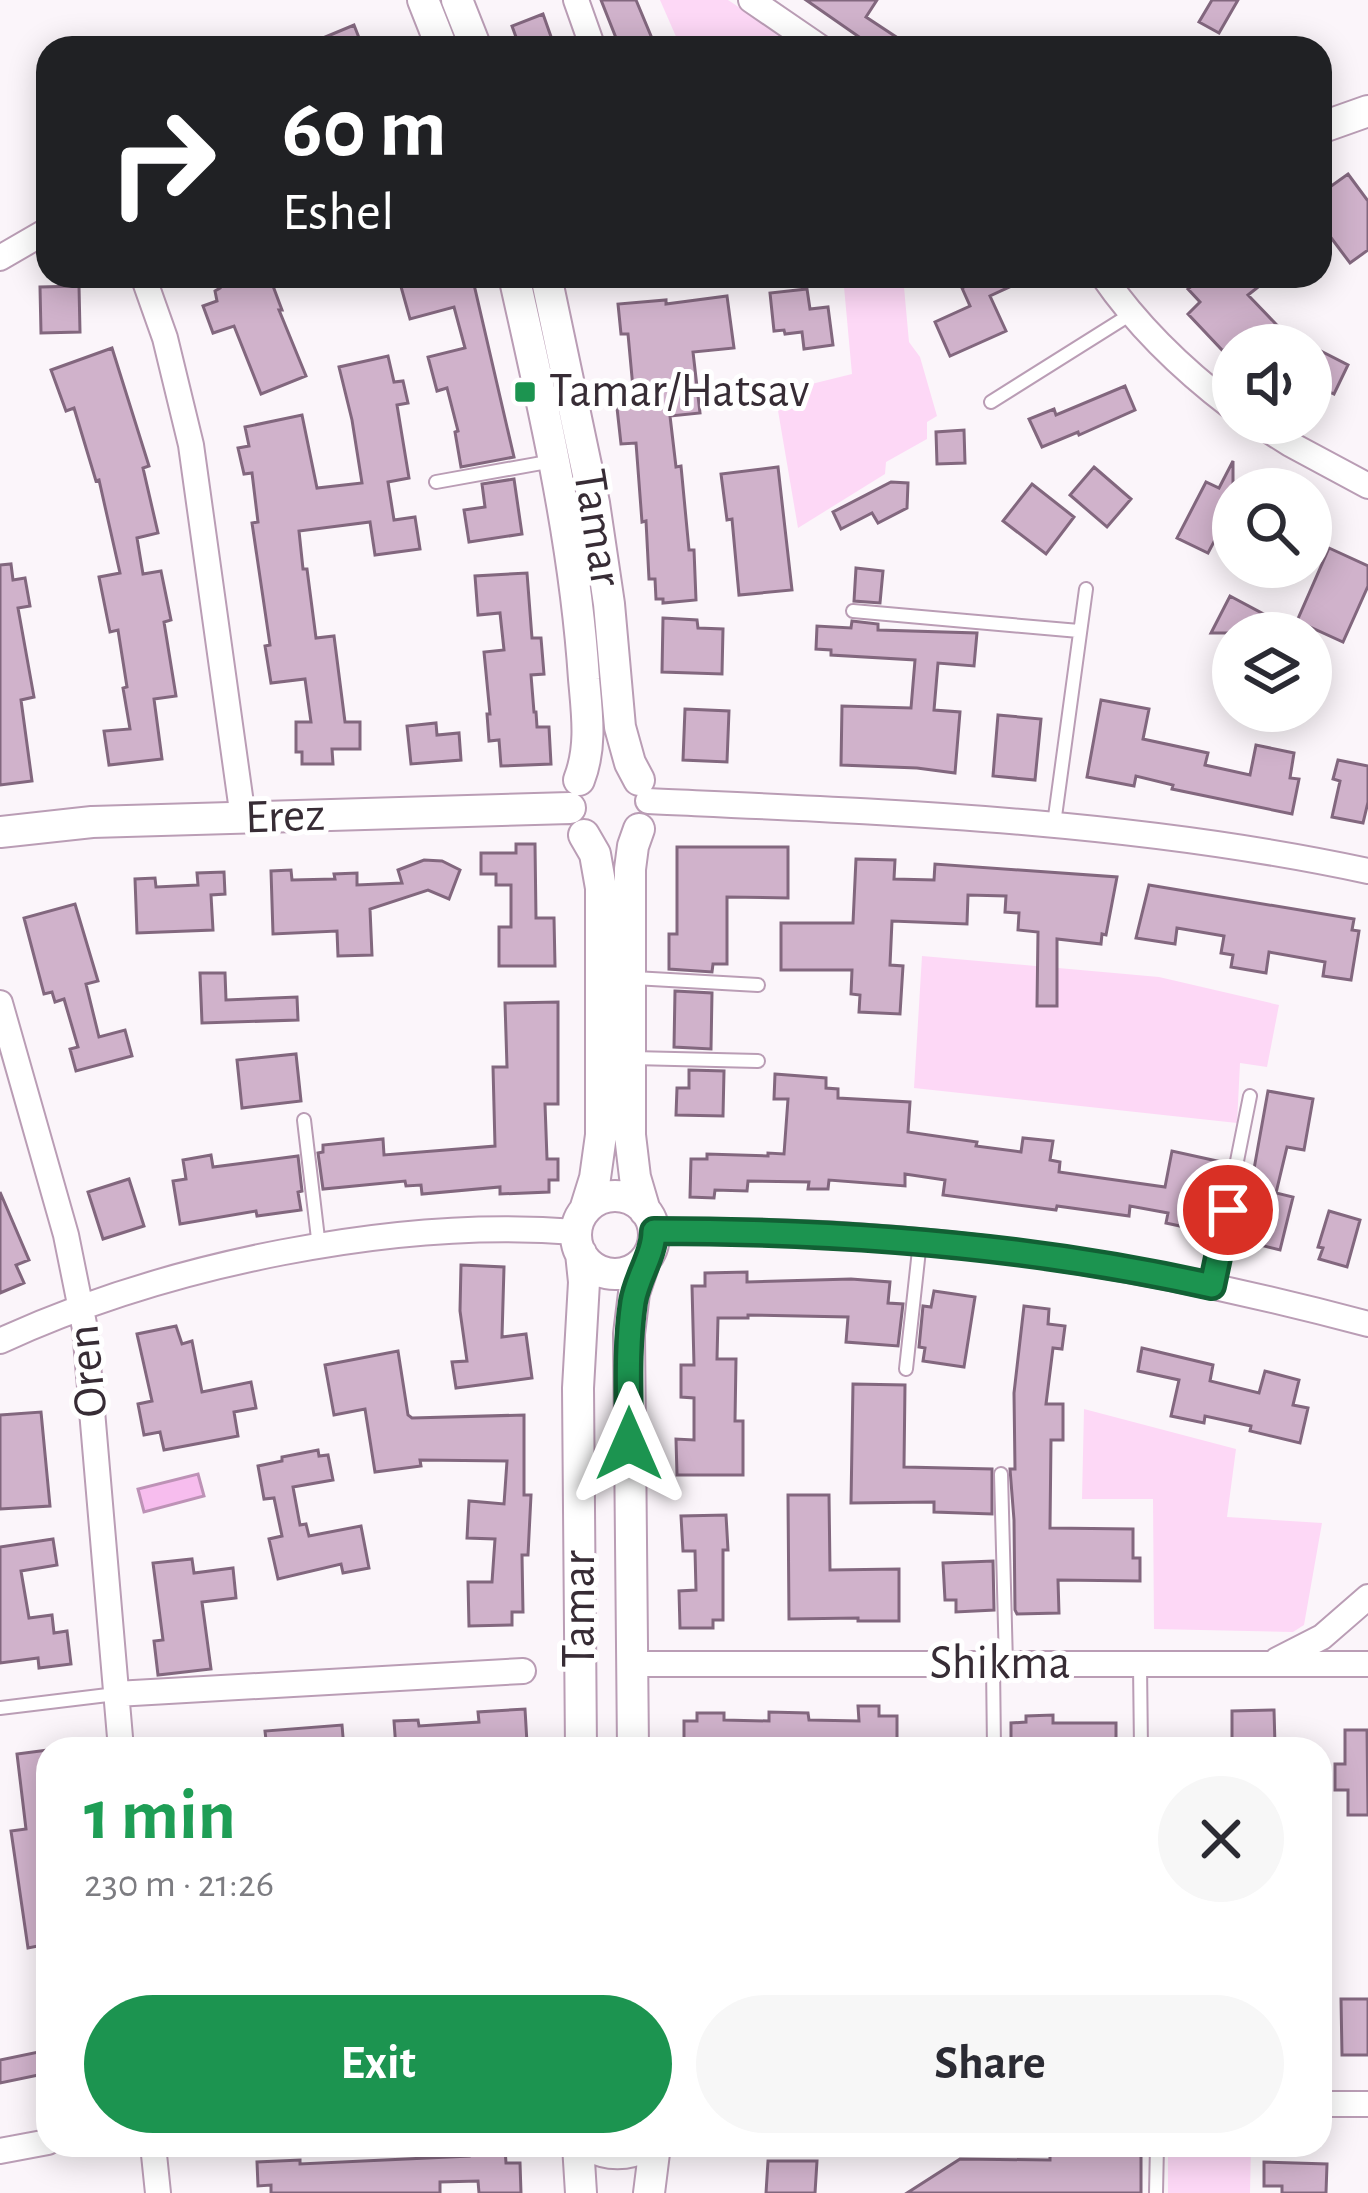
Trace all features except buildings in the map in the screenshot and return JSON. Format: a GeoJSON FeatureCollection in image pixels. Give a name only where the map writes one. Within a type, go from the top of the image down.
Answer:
{"type":"FeatureCollection","features":[{"type":"Feature","properties":{"kind":"street"},"geometry":{"type":"LineString","coordinates":[[423,0],[437,36]]}},
{"type":"Feature","properties":{"kind":"street"},"geometry":{"type":"LineString","coordinates":[[457,0],[471,36]]}},
{"type":"Feature","properties":{"kind":"street"},"geometry":{"type":"LineString","coordinates":[[575,0],[588,36]]}},
{"type":"Feature","properties":{"kind":"street"},"geometry":{"type":"LineString","coordinates":[[752,0],[804,36]]}},
{"type":"Feature","properties":{"kind":"street"},"geometry":{"type":"LineString","coordinates":[[1332,124],[1368,111]]}},
{"type":"Feature","properties":{"kind":"street"},"geometry":{"type":"LineString","coordinates":[[0,258],[36,237]]}},
{"type":"Feature","properties":{"kind":"street"},"geometry":{"type":"LineString","coordinates":[[147,288],[166,338],[191,445],[243,818]]}},
{"type":"Feature","properties":{"kind":"street","name":"Tamar"},"geometry":{"type":"LineString","coordinates":[[517,288],[571,558],[588,742],[578,808],[601,887],[601,1135],[596,1178],[581,1232],[581,1737]]}},
{"type":"Feature","properties":{"kind":"street","name":"Tamar"},"geometry":{"type":"LineString","coordinates":[[549,288],[594,503],[620,728],[642,804],[630,869],[632,1156],[648,1234],[629,1334],[633,1737]]}},
{"type":"Feature","properties":{"kind":"street"},"geometry":{"type":"LineString","coordinates":[[1123,296],[1178,362],[1212,390]]}},
{"type":"Feature","properties":{"kind":"street"},"geometry":{"type":"LineString","coordinates":[[1290,444],[1368,486]]}},
{"type":"Feature","properties":{"kind":"street"},"geometry":{"type":"LineString","coordinates":[[613,766],[627,770],[642,804],[628,839],[613,843],[598,842],[578,808],[598,767],[613,766]]}},
{"type":"Feature","properties":{"kind":"street"},"geometry":{"type":"LineString","coordinates":[[642,804],[906,812],[1054,824],[1240,847],[1368,871]]}},
{"type":"Feature","properties":{"kind":"street","name":"Erez"},"geometry":{"type":"LineString","coordinates":[[0,832],[92,822],[578,808]]}},
{"type":"Feature","properties":{"kind":"street","name":"Oren"},"geometry":{"type":"LineString","coordinates":[[0,1003],[67,1235],[81,1306],[120,1737]]}},
{"type":"Feature","properties":{"kind":"street"},"geometry":{"type":"LineString","coordinates":[[619,1196],[634,1201],[648,1234],[633,1270],[612,1274],[597,1270],[581,1232],[604,1198],[619,1196]]}},
{"type":"Feature","properties":{"kind":"street"},"geometry":{"type":"LineString","coordinates":[[0,1341],[81,1306],[209,1270],[320,1247],[461,1230],[581,1232]]}},
{"type":"Feature","properties":{"kind":"street"},"geometry":{"type":"LineString","coordinates":[[648,1234],[755,1231],[920,1241],[1067,1259],[1212,1286],[1368,1324]]}},
{"type":"Feature","properties":{"kind":"street"},"geometry":{"type":"LineString","coordinates":[[1265,1664],[1311,1644],[1368,1597]]}},
{"type":"Feature","properties":{"kind":"street","name":"Shikma"},"geometry":{"type":"LineString","coordinates":[[632,1664],[1368,1664]]}},
{"type":"Feature","properties":{"kind":"street"},"geometry":{"type":"LineString","coordinates":[[116,1694],[523,1671]]}},
{"type":"Feature","properties":{"kind":"street"},"geometry":{"type":"LineString","coordinates":[[1332,2104],[1368,2104]]}},
{"type":"Feature","properties":{"kind":"street"},"geometry":{"type":"LineString","coordinates":[[0,2151],[36,2144]]}},
{"type":"Feature","properties":{"kind":"street"},"geometry":{"type":"LineString","coordinates":[[154,2157],[158,2193]]}},
{"type":"Feature","properties":{"kind":"street"},"geometry":{"type":"LineString","coordinates":[[579,2157],[581,2193]]}},
{"type":"Feature","properties":{"kind":"street"},"geometry":{"type":"LineString","coordinates":[[649,2193],[650,2157]]}},
{"type":"Feature","properties":{"kind":"lane"},"geometry":{"type":"LineString","coordinates":[[991,402],[1123,296]]}},
{"type":"Feature","properties":{"kind":"lane"},"geometry":{"type":"LineString","coordinates":[[436,482],[554,461]]}},
{"type":"Feature","properties":{"kind":"lane"},"geometry":{"type":"LineString","coordinates":[[1054,824],[1086,589]]}},
{"type":"Feature","properties":{"kind":"lane"},"geometry":{"type":"LineString","coordinates":[[854,610],[1079,631]]}},
{"type":"Feature","properties":{"kind":"lane"},"geometry":{"type":"LineString","coordinates":[[630,978],[758,985]]}},
{"type":"Feature","properties":{"kind":"lane"},"geometry":{"type":"LineString","coordinates":[[630,1058],[758,1061]]}},
{"type":"Feature","properties":{"kind":"lane"},"geometry":{"type":"LineString","coordinates":[[1212,1286],[1250,1096]]}},
{"type":"Feature","properties":{"kind":"lane"},"geometry":{"type":"LineString","coordinates":[[304,1120],[320,1247]]}},
{"type":"Feature","properties":{"kind":"lane"},"geometry":{"type":"LineString","coordinates":[[906,1369],[920,1241]]}},
{"type":"Feature","properties":{"kind":"lane"},"geometry":{"type":"LineString","coordinates":[[995,1737],[1001,1474]]}},
{"type":"Feature","properties":{"kind":"lane"},"geometry":{"type":"LineString","coordinates":[[1140,1664],[1142,1737]]}},
{"type":"Feature","properties":{"kind":"lane"},"geometry":{"type":"LineString","coordinates":[[0,1708],[116,1694]]}},
{"type":"Feature","properties":{"kind":"lane"},"geometry":{"type":"LineString","coordinates":[[1156,2193],[1157,2157]]}},
{"type":"Feature","properties":{"kind":"shaded area"},"geometry":{"type":"Polygon","coordinates":[[[660,0],[728,0],[782,36],[676,36],[660,0]]]}},
{"type":"Feature","properties":{"kind":"shaded area"},"geometry":{"type":"Polygon","coordinates":[[[844,288],[904,288],[909,342],[920,357],[937,416],[927,422],[927,439],[886,462],[885,474],[798,528],[775,393],[852,374],[844,288]]]}},
{"type":"Feature","properties":{"kind":"shaded area"},"geometry":{"type":"Polygon","coordinates":[[[922,956],[1159,977],[1279,1005],[1267,1067],[1240,1063],[1237,1123],[914,1088],[922,956]]]}},
{"type":"Feature","properties":{"kind":"shaded area"},"geometry":{"type":"Polygon","coordinates":[[[1084,1409],[1236,1449],[1227,1517],[1322,1523],[1304,1625],[1293,1632],[1154,1629],[1153,1499],[1082,1499],[1084,1409]]]}},
{"type":"Feature","properties":{"kind":"shaded area"},"geometry":{"type":"Polygon","coordinates":[[[198,1474],[204,1496],[144,1512],[138,1489],[198,1474]]]}},
{"type":"Feature","properties":{"kind":"shaded area"},"geometry":{"type":"Polygon","coordinates":[[[1168,2157],[1251,2157],[1250,2193],[1168,2193],[1168,2157]]]}},
{"type":"Feature","properties":{"kind":"place","name":"Tamar/Hatsav"},"geometry":{"type":"Point","coordinates":[525,392]}},
{"type":"Feature","properties":{"kind":"route"},"geometry":{"type":"LineString","coordinates":[[629,1444],[632,1306],[654,1231],[755,1231],[961,1245],[1212,1286],[1228,1210]]}}]}
